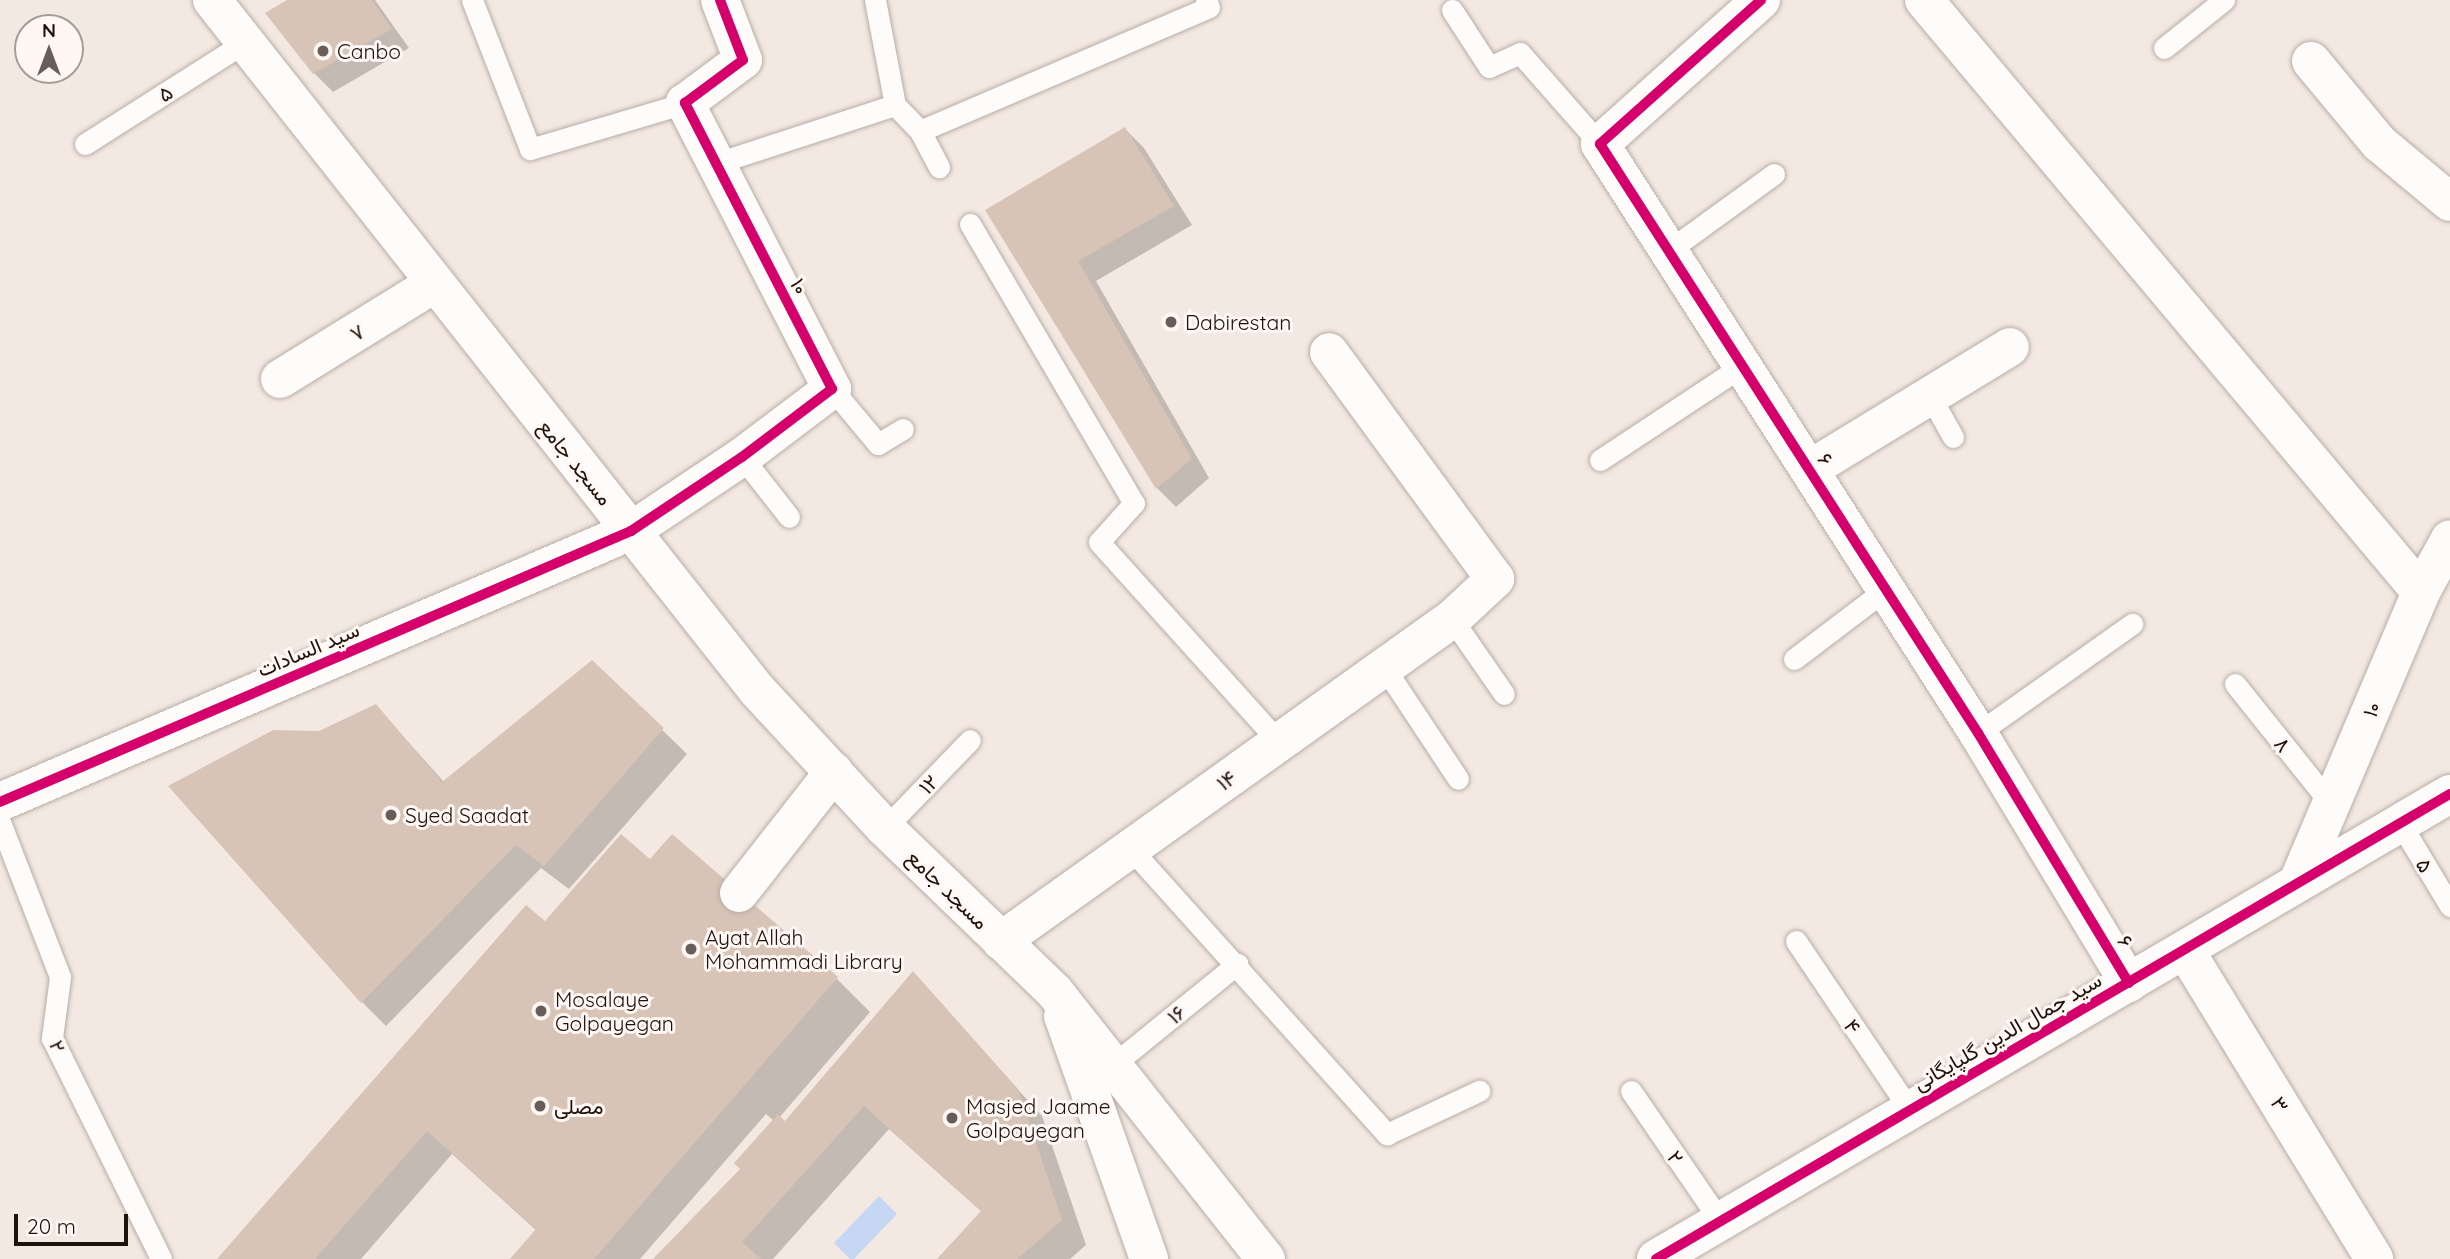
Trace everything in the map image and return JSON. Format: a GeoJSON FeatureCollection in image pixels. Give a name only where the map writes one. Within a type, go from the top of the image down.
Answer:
{"type":"FeatureCollection","features":[{"type":"Feature","properties":{"kind":"street","name":"مسجد جامع"},"geometry":{"type":"LineString","coordinates":[[212,0],[757,690],[885,828],[1054,991],[1266,1259]]}},
{"type":"Feature","properties":{"kind":"street"},"geometry":{"type":"LineString","coordinates":[[685,103],[743,60],[719,0]]}},
{"type":"Feature","properties":{"kind":"street"},"geometry":{"type":"LineString","coordinates":[[1600,144],[1761,0]]}},
{"type":"Feature","properties":{"kind":"street"},"geometry":{"type":"LineString","coordinates":[[1940,5],[2421,592]]}},
{"type":"Feature","properties":{"kind":"street"},"geometry":{"type":"LineString","coordinates":[[2311,61],[2379,143],[2450,201]]}},
{"type":"Feature","properties":{"kind":"street","name":"۱۰"},"geometry":{"type":"LineString","coordinates":[[685,103],[832,388]]}},
{"type":"Feature","properties":{"kind":"street","name":"۶"},"geometry":{"type":"LineString","coordinates":[[1600,144],[1978,733],[2129,982]]}},
{"type":"Feature","properties":{"kind":"street","name":"۷"},"geometry":{"type":"LineString","coordinates":[[280,379],[434,284]]}},
{"type":"Feature","properties":{"kind":"street"},"geometry":{"type":"LineString","coordinates":[[1810,469],[2010,347]]}},
{"type":"Feature","properties":{"kind":"street","name":"۱۴"},"geometry":{"type":"LineString","coordinates":[[1001,941],[1452,619],[1495,579],[1328,352]]}},
{"type":"Feature","properties":{"kind":"street"},"geometry":{"type":"LineString","coordinates":[[631,531],[742,457],[832,388]]}},
{"type":"Feature","properties":{"kind":"street","name":"سید السادات"},"geometry":{"type":"LineString","coordinates":[[0,802],[631,531]]}},
{"type":"Feature","properties":{"kind":"street","name":"۱۰"},"geometry":{"type":"LineString","coordinates":[[2298,882],[2421,592],[2450,539]]}},
{"type":"Feature","properties":{"kind":"street"},"geometry":{"type":"LineString","coordinates":[[739,893],[834,772]]}},
{"type":"Feature","properties":{"kind":"street","name":"سید جمال الدین گلپایگانی"},"geometry":{"type":"LineString","coordinates":[[1656,1259],[2450,794]]}},
{"type":"Feature","properties":{"kind":"street","name":"۳"},"geometry":{"type":"LineString","coordinates":[[2185,950],[2373,1259]]}},
{"type":"Feature","properties":{"kind":"street"},"geometry":{"type":"LineString","coordinates":[[1054,991],[1149,1259]]}},
{"type":"Feature","properties":{"kind":"lane"},"geometry":{"type":"LineString","coordinates":[[472,0],[530,149],[685,103]]}},
{"type":"Feature","properties":{"kind":"lane"},"geometry":{"type":"LineString","coordinates":[[875,0],[895,105],[920,131],[939,167]]}},
{"type":"Feature","properties":{"kind":"lane"},"geometry":{"type":"LineString","coordinates":[[920,131],[1209,7],[1206,0]]}},
{"type":"Feature","properties":{"kind":"lane"},"geometry":{"type":"LineString","coordinates":[[2164,48],[2224,0]]}},
{"type":"Feature","properties":{"kind":"lane"},"geometry":{"type":"LineString","coordinates":[[1452,10],[1489,66],[1520,53],[1600,144]]}},
{"type":"Feature","properties":{"kind":"lane","name":"۵"},"geometry":{"type":"LineString","coordinates":[[85,144],[245,43]]}},
{"type":"Feature","properties":{"kind":"lane"},"geometry":{"type":"LineString","coordinates":[[715,164],[895,105]]}},
{"type":"Feature","properties":{"kind":"lane"},"geometry":{"type":"LineString","coordinates":[[1668,251],[1774,174]]}},
{"type":"Feature","properties":{"kind":"lane"},"geometry":{"type":"LineString","coordinates":[[970,224],[1134,503],[1100,542],[1279,742]]}},
{"type":"Feature","properties":{"kind":"lane"},"geometry":{"type":"LineString","coordinates":[[1600,460],[1742,366]]}},
{"type":"Feature","properties":{"kind":"lane"},"geometry":{"type":"LineString","coordinates":[[832,388],[878,444],[903,429]]}},
{"type":"Feature","properties":{"kind":"lane"},"geometry":{"type":"LineString","coordinates":[[1930,396],[1953,437]]}},
{"type":"Feature","properties":{"kind":"lane"},"geometry":{"type":"LineString","coordinates":[[742,457],[789,517]]}},
{"type":"Feature","properties":{"kind":"lane"},"geometry":{"type":"LineString","coordinates":[[1794,659],[1885,590]]}},
{"type":"Feature","properties":{"kind":"lane"},"geometry":{"type":"LineString","coordinates":[[1452,619],[1504,694]]}},
{"type":"Feature","properties":{"kind":"lane"},"geometry":{"type":"LineString","coordinates":[[1978,733],[2132,624]]}},
{"type":"Feature","properties":{"kind":"lane"},"geometry":{"type":"LineString","coordinates":[[1384,667],[1458,779]]}},
{"type":"Feature","properties":{"kind":"lane","name":"۸"},"geometry":{"type":"LineString","coordinates":[[2235,684],[2331,804]]}},
{"type":"Feature","properties":{"kind":"lane","name":"۱۲"},"geometry":{"type":"LineString","coordinates":[[885,828],[970,740]]}},
{"type":"Feature","properties":{"kind":"lane","name":"۲"},"geometry":{"type":"LineString","coordinates":[[0,822],[60,977],[52,1038],[162,1259]]}},
{"type":"Feature","properties":{"kind":"lane","name":"۵"},"geometry":{"type":"LineString","coordinates":[[2400,823],[2450,906]]}},
{"type":"Feature","properties":{"kind":"lane"},"geometry":{"type":"LineString","coordinates":[[1130,848],[1387,1134],[1479,1091]]}},
{"type":"Feature","properties":{"kind":"lane","name":"۴"},"geometry":{"type":"LineString","coordinates":[[1796,941],[1910,1110]]}},
{"type":"Feature","properties":{"kind":"lane","name":"۱۶"},"geometry":{"type":"LineString","coordinates":[[1114,1064],[1237,964]]}},
{"type":"Feature","properties":{"kind":"lane","name":"۲"},"geometry":{"type":"LineString","coordinates":[[1631,1091],[1721,1222]]}},
{"type":"Feature","properties":{"kind":"water"},"geometry":{"type":"Polygon","coordinates":[[[879,1196],[897,1214],[854,1259],[850,1259],[834,1243],[879,1196]]]}},
{"type":"Feature","properties":{"kind":"building","name":"Canbo"},"geometry":{"type":"Polygon","coordinates":[[[287,0],[372,0],[392,29],[313,74],[265,13],[287,0]]]}},
{"type":"Feature","properties":{"kind":"building"},"geometry":{"type":"Polygon","coordinates":[[[1125,127],[1174,206],[1078,261],[1192,459],[1156,489],[985,210],[1125,127]]]}},
{"type":"Feature","properties":{"kind":"building","name":"Syed Saadat"},"geometry":{"type":"Polygon","coordinates":[[[592,660],[664,728],[544,866],[516,845],[361,1003],[168,786],[273,730],[319,731],[376,704],[442,782],[592,660]]]}},
{"type":"Feature","properties":{"kind":"building","name":"Mosalaye Golpayegan"},"geometry":{"type":"Polygon","coordinates":[[[621,834],[650,859],[672,834],[838,977],[594,1259],[510,1259],[536,1229],[427,1131],[315,1259],[217,1259],[526,905],[545,921],[621,834]]]}},
{"type":"Feature","properties":{"kind":"building","name":"Masjed Jaame Golpayegan"},"geometry":{"type":"Polygon","coordinates":[[[913,971],[1018,1089],[1062,1220],[1017,1259],[937,1259],[981,1211],[864,1106],[742,1242],[761,1259],[653,1259],[740,1169],[734,1163],[778,1114],[785,1121],[913,971]]]}},
{"type":"Feature","properties":{"kind":"cycle path"},"geometry":{"type":"LineString","coordinates":[[0,802],[631,531],[742,457],[832,389],[685,103],[743,60],[720,0]]}},
{"type":"Feature","properties":{"kind":"cycle path"},"geometry":{"type":"LineString","coordinates":[[1761,0],[1600,144],[1978,733],[2129,983]]}},
{"type":"Feature","properties":{"kind":"cycle path"},"geometry":{"type":"LineString","coordinates":[[1656,1259],[2450,794]]}},
{"type":"Feature","properties":{"kind":"place","name":"Canbo"},"geometry":{"type":"Point","coordinates":[323,51]}},
{"type":"Feature","properties":{"kind":"place","name":"Dabirestan"},"geometry":{"type":"Point","coordinates":[1171,322]}},
{"type":"Feature","properties":{"kind":"place","name":"Syed Saadat"},"geometry":{"type":"Point","coordinates":[391,815]}},
{"type":"Feature","properties":{"kind":"place","name":"Ayat Allah Mohammadi Library"},"geometry":{"type":"Point","coordinates":[691,949]}},
{"type":"Feature","properties":{"kind":"place","name":"Mosalaye Golpayegan"},"geometry":{"type":"Point","coordinates":[541,1011]}},
{"type":"Feature","properties":{"kind":"place","name":"مصلی"},"geometry":{"type":"Point","coordinates":[540,1106]}},
{"type":"Feature","properties":{"kind":"place","name":"Masjed Jaame Golpayegan"},"geometry":{"type":"Point","coordinates":[952,1118]}}]}
